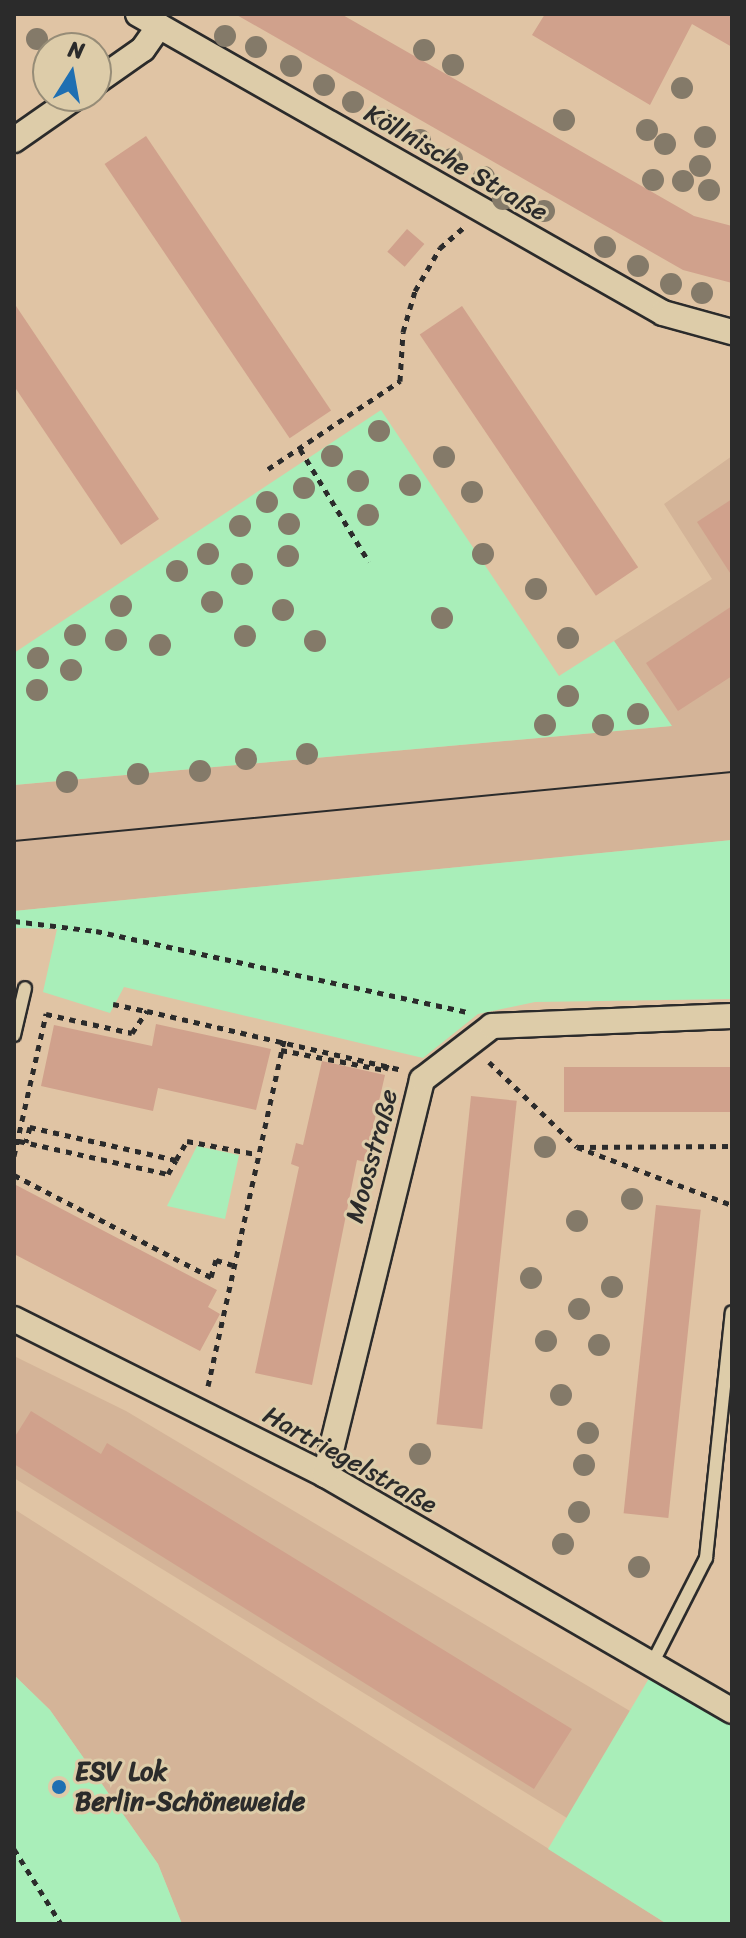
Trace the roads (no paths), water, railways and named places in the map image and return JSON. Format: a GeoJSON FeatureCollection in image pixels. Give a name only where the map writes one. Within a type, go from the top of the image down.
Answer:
{"type":"FeatureCollection","features":[{"type":"Feature","properties":{"kind":"street","name":"Köllnische Straße"},"geometry":{"type":"LineString","coordinates":[[138,14],[663,313],[732,332]]}},
{"type":"Feature","properties":{"kind":"street"},"geometry":{"type":"LineString","coordinates":[[112,71],[143,49],[159,26]]}},
{"type":"Feature","properties":{"kind":"street"},"geometry":{"type":"LineString","coordinates":[[14,140],[54,112]]}},
{"type":"Feature","properties":{"kind":"street","name":"Moosstraße"},"geometry":{"type":"LineString","coordinates":[[325,1475],[409,1109],[422,1080],[462,1043],[492,1026],[523,1020],[732,1016]]}},
{"type":"Feature","properties":{"kind":"street","name":"Hartriegelstraße"},"geometry":{"type":"LineString","coordinates":[[14,1319],[325,1475],[732,1711]]}},
{"type":"Feature","properties":{"kind":"lane"},"geometry":{"type":"LineString","coordinates":[[14,1035],[25,988]]}},
{"type":"Feature","properties":{"kind":"lane"},"geometry":{"type":"LineString","coordinates":[[652,1664],[706,1558],[732,1312]]}},
{"type":"Feature","properties":{"kind":"tram line"},"geometry":{"type":"LineString","coordinates":[[14,841],[732,772]]}},
{"type":"Feature","properties":{"kind":"place","name":"ESV Lok Berlin-Schöneweide"},"geometry":{"type":"Point","coordinates":[59,1787]}}]}
